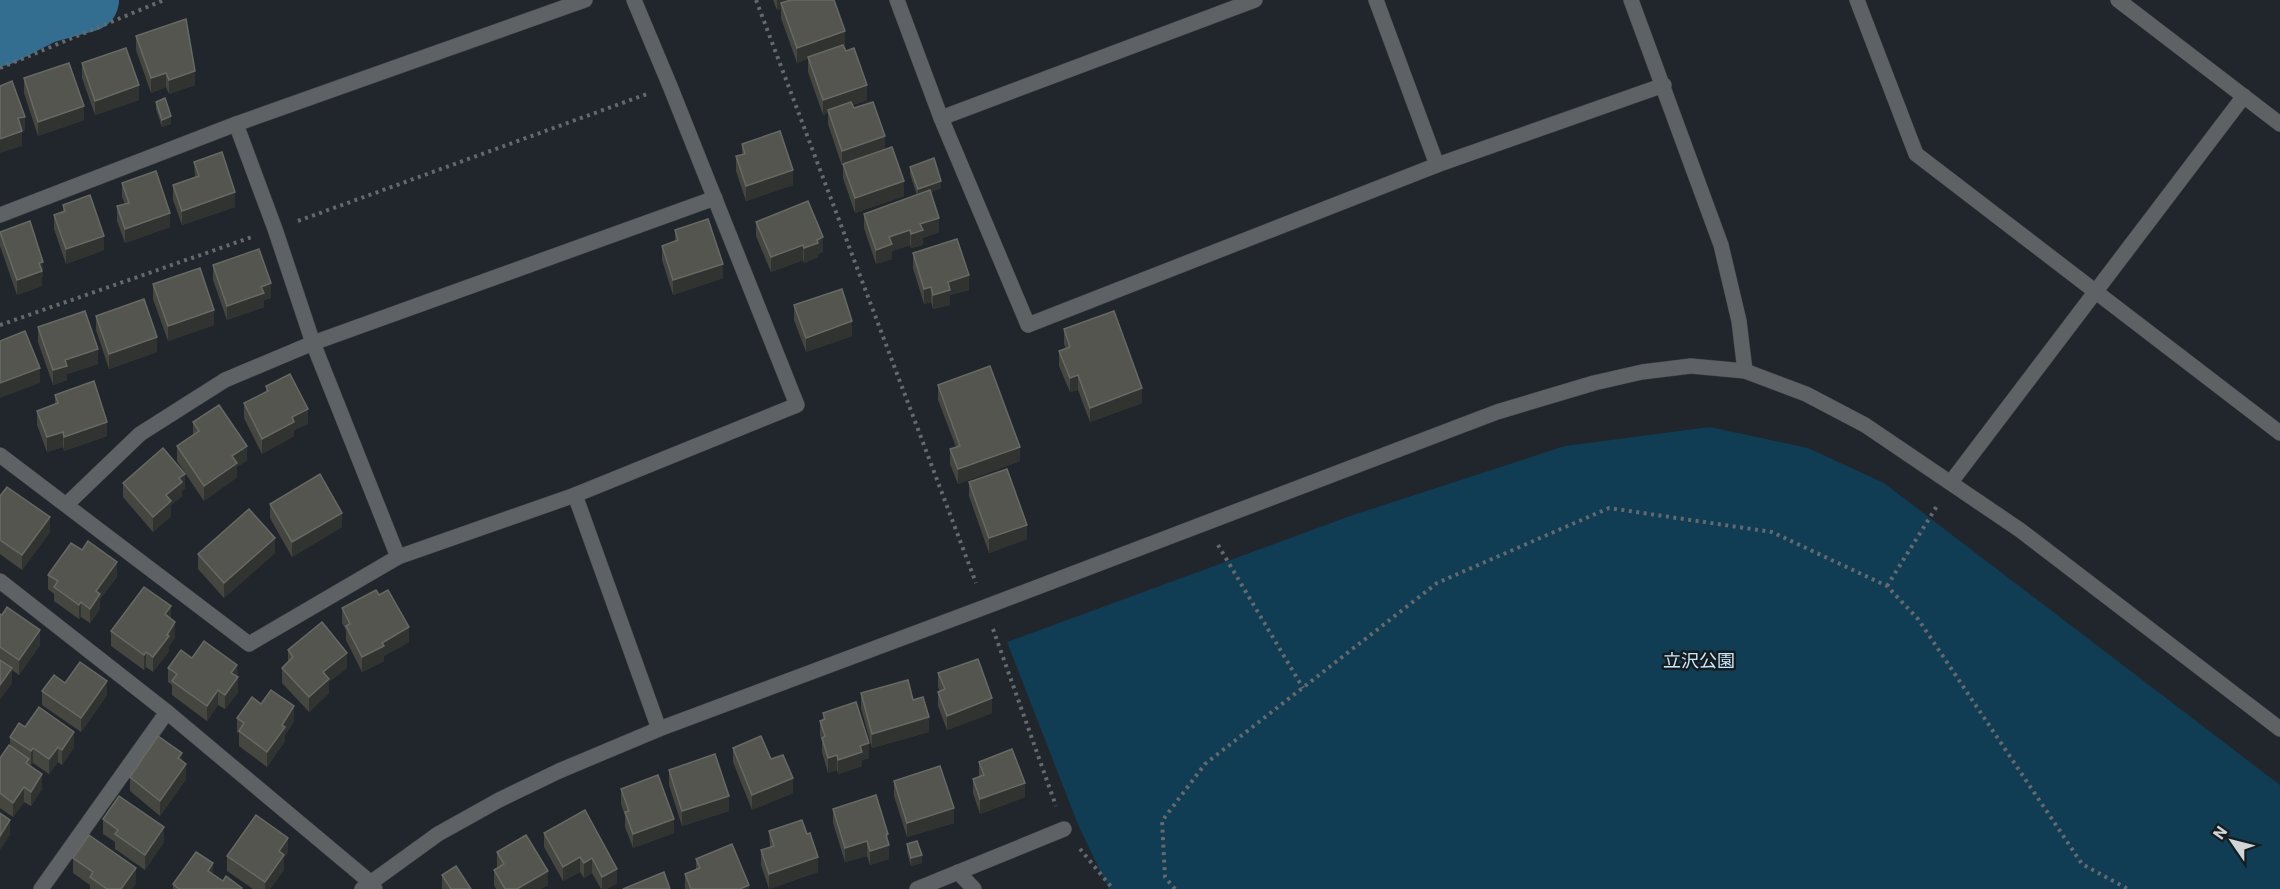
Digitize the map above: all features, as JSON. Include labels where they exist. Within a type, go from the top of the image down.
[{"type":"street","points":[[0,215],[236,124],[585,0]]},
{"type":"street","points":[[0,455],[249,644],[398,557],[574,495],[797,405],[634,0]]},
{"type":"street","points":[[897,0],[941,118],[1028,325],[1437,165],[1664,85]]},
{"type":"street","points":[[941,118],[1254,0]]},
{"type":"street","points":[[1376,0],[1437,165]]},
{"type":"street","points":[[1631,0],[1721,245],[1735,299],[1745,371]]},
{"type":"street","points":[[1857,0],[1916,154],[2280,433]]},
{"type":"street","points":[[2118,0],[2280,124]]},
{"type":"street","points":[[1952,482],[2244,96]]},
{"type":"street","points":[[236,124],[275,229],[313,343],[398,557]]},
{"type":"street","points":[[67,504],[140,434],[225,380],[313,343],[715,198]]},
{"type":"street","points":[[0,581],[167,712],[369,887],[438,834],[499,800],[559,771],[659,729],[1497,412],[1594,383],[1642,372],[1690,366],[1745,371],[1806,394],[1865,424],[2020,530],[2280,729]]},
{"type":"street","points":[[574,495],[659,729]]},
{"type":"street","points":[[41,889],[167,712]]},
{"type":"street","points":[[917,889],[1064,829]]},
{"type":"street","points":[[958,872],[974,889]]},
{"type":"path","points":[[0,68],[165,0]]},
{"type":"path","points":[[756,0],[986,607],[1064,829],[1113,889]]},
{"type":"path","points":[[0,325],[275,229],[670,86]]},
{"type":"path","points":[[1887,586],[1952,482]]},
{"type":"path","points":[[1175,889],[1165,878],[1162,821],[1205,764],[1437,583],[1609,508],[1772,532],[1887,586],[1918,620],[2082,864],[2128,889]]},
{"type":"path","points":[[1205,524],[1303,688]]},
{"type":"green space","name":"立沢公園","points":[[1710,427],[1808,448],[1884,483],[2280,785],[2280,889],[1109,889],[1079,827],[1007,642],[1350,516],[1565,446]]},
{"type":"building","points":[[791,0],[834,0],[845,31],[797,48],[781,3]]},
{"type":"building","points":[[186,19],[195,71],[169,80],[166,73],[151,78],[136,36]]},
{"type":"building","points":[[843,45],[846,51],[854,48],[867,85],[823,100],[808,57]]},
{"type":"building","points":[[126,48],[139,85],[95,101],[82,63]]},
{"type":"building","points":[[69,63],[84,106],[38,122],[24,78]]},
{"type":"building","points":[[12,81],[25,117],[18,118],[22,131],[0,139],[0,86]]},
{"type":"building","points":[[165,98],[171,116],[162,120],[156,102]]},
{"type":"building","points":[[851,102],[854,108],[873,102],[885,136],[842,151],[828,110]]},
{"type":"building","points":[[780,131],[793,170],[746,186],[736,156],[745,154],[742,144]]},
{"type":"building","points":[[892,147],[904,181],[855,198],[843,164]]},
{"type":"building","points":[[222,152],[235,192],[182,211],[173,185],[199,176],[194,162]]},
{"type":"building","points":[[934,158],[941,181],[918,189],[910,167]]},
{"type":"building","points":[[156,171],[170,213],[125,229],[117,206],[129,203],[122,183]]},
{"type":"building","points":[[930,190],[939,218],[920,224],[923,230],[911,234],[910,230],[889,237],[892,244],[876,250],[864,214]]},
{"type":"building","points":[[90,195],[104,236],[66,249],[54,215],[65,211],[63,205]]},
{"type":"building","points":[[808,201],[823,237],[817,240],[818,243],[804,248],[803,245],[771,257],[756,222]]},
{"type":"building","points":[[708,219],[723,264],[673,280],[662,246],[678,240],[675,230]]},
{"type":"building","points":[[30,221],[43,262],[39,263],[42,271],[17,280],[0,232]]},
{"type":"building","points":[[957,239],[969,275],[948,282],[950,290],[933,295],[931,287],[924,289],[913,253]]},
{"type":"building","points":[[259,249],[271,283],[261,287],[264,293],[227,306],[213,265]]},
{"type":"building","points":[[200,268],[214,310],[168,326],[153,284]]},
{"type":"building","points":[[842,289],[852,321],[806,338],[794,305]]},
{"type":"building","points":[[144,299],[157,337],[109,354],[96,316]]},
{"type":"building","points":[[85,311],[98,349],[65,360],[67,366],[53,370],[38,327]]},
{"type":"building","points":[[1114,311],[1142,388],[1090,408],[1078,375],[1070,378],[1059,351],[1070,347],[1064,329]]},
{"type":"building","points":[[25,331],[40,368],[0,383],[0,341]]},
{"type":"building","points":[[990,366],[1020,447],[958,469],[950,449],[960,446],[938,385]]},
{"type":"building","points":[[290,374],[308,409],[292,417],[294,422],[262,439],[244,403],[268,391],[266,386]]},
{"type":"building","points":[[94,381],[107,422],[64,437],[63,432],[47,437],[37,411],[58,403],[55,395]]},
{"type":"building","points":[[219,405],[247,446],[232,456],[237,463],[204,486],[177,446],[199,431],[193,422]]},
{"type":"building","points":[[163,448],[185,474],[179,478],[182,482],[166,495],[171,501],[153,517],[123,483]]},
{"type":"building","points":[[1007,469],[1027,525],[989,538],[969,482]]},
{"type":"building","points":[[320,474],[342,513],[292,542],[270,504]]},
{"type":"building","points":[[7,487],[50,517],[22,555],[0,540],[0,496]]},
{"type":"building","points":[[249,509],[275,538],[224,583],[198,554]]},
{"type":"building","points":[[88,541],[117,562],[96,591],[100,594],[90,609],[81,602],[79,605],[54,587],[58,581],[48,575],[71,543],[82,550]]},
{"type":"building","points":[[144,587],[171,606],[165,614],[175,622],[167,635],[169,636],[153,657],[146,652],[144,655],[111,631]]},
{"type":"building","points":[[376,590],[379,595],[388,590],[409,627],[382,643],[384,646],[362,657],[346,626],[350,624],[342,608]]},
{"type":"building","points":[[7,607],[40,630],[19,660],[0,647],[0,614],[2,615]]},
{"type":"building","points":[[322,622],[347,653],[323,672],[329,679],[309,697],[282,668],[293,657],[288,650]]},
{"type":"building","points":[[204,641],[237,665],[231,673],[238,677],[225,695],[218,690],[207,706],[172,681],[177,674],[168,668],[181,650],[192,658]]},
{"type":"building","points":[[978,659],[992,698],[947,716],[938,692],[945,689],[938,673]]},
{"type":"building","points":[[0,660],[12,668],[0,685]]},
{"type":"building","points":[[80,662],[107,681],[81,718],[42,691],[54,675],[65,683]]},
{"type":"building","points":[[908,680],[913,700],[923,697],[929,717],[872,734],[861,693]]},
{"type":"building","points":[[271,690],[294,706],[282,725],[285,727],[267,752],[239,731],[244,723],[237,718],[252,697],[261,704]]},
{"type":"building","points":[[856,702],[869,743],[860,746],[862,752],[838,760],[837,755],[828,758],[820,721],[825,719],[823,713]]},
{"type":"building","points":[[39,707],[74,732],[62,750],[58,747],[49,759],[33,748],[31,751],[10,737],[19,723],[25,727]]},
{"type":"building","points":[[158,736],[182,753],[178,758],[186,764],[160,801],[130,777]]},
{"type":"building","points":[[761,736],[771,759],[783,755],[793,778],[752,795],[733,748]]},
{"type":"building","points":[[9,745],[29,759],[26,763],[42,774],[31,792],[24,787],[13,803],[0,793],[0,758]]},
{"type":"building","points":[[1012,749],[1025,783],[980,799],[973,779],[984,775],[979,762]]},
{"type":"building","points":[[715,754],[729,796],[682,811],[669,770]]},
{"type":"building","points":[[940,766],[954,808],[907,823],[894,781]]},
{"type":"building","points":[[658,775],[674,819],[633,834],[625,812],[629,811],[621,789]]},
{"type":"building","points":[[876,795],[888,834],[886,835],[889,845],[870,851],[867,841],[845,848],[833,809]]},
{"type":"building","points":[[119,796],[164,827],[145,855],[115,834],[118,830],[103,819]]},
{"type":"building","points":[[585,810],[617,869],[602,877],[592,858],[584,863],[580,857],[563,867],[544,833]]},
{"type":"building","points":[[0,813],[10,820],[0,836]]},
{"type":"building","points":[[256,815],[288,838],[279,851],[284,855],[265,882],[227,856]]},
{"type":"building","points":[[802,820],[807,834],[810,833],[818,857],[769,874],[761,850],[774,846],[769,831]]},
{"type":"building","points":[[89,835],[136,868],[121,889],[107,889],[90,877],[93,872],[73,858]]},
{"type":"building","points":[[526,835],[548,871],[517,889],[505,889],[494,870],[504,864],[497,852]]},
{"type":"building","points":[[917,841],[922,855],[911,858],[907,844]]},
{"type":"building","points":[[732,844],[749,885],[740,889],[691,889],[685,874],[700,868],[696,859]]},
{"type":"building","points":[[196,852],[213,863],[208,871],[223,881],[226,876],[242,888],[179,889],[173,884]]},
{"type":"building","points":[[456,866],[471,889],[451,889],[442,875]]},
{"type":"building","points":[[664,872],[670,889],[623,889]]},
{"type":"waterway","points":[[0,34],[43,12],[87,0]]}]
